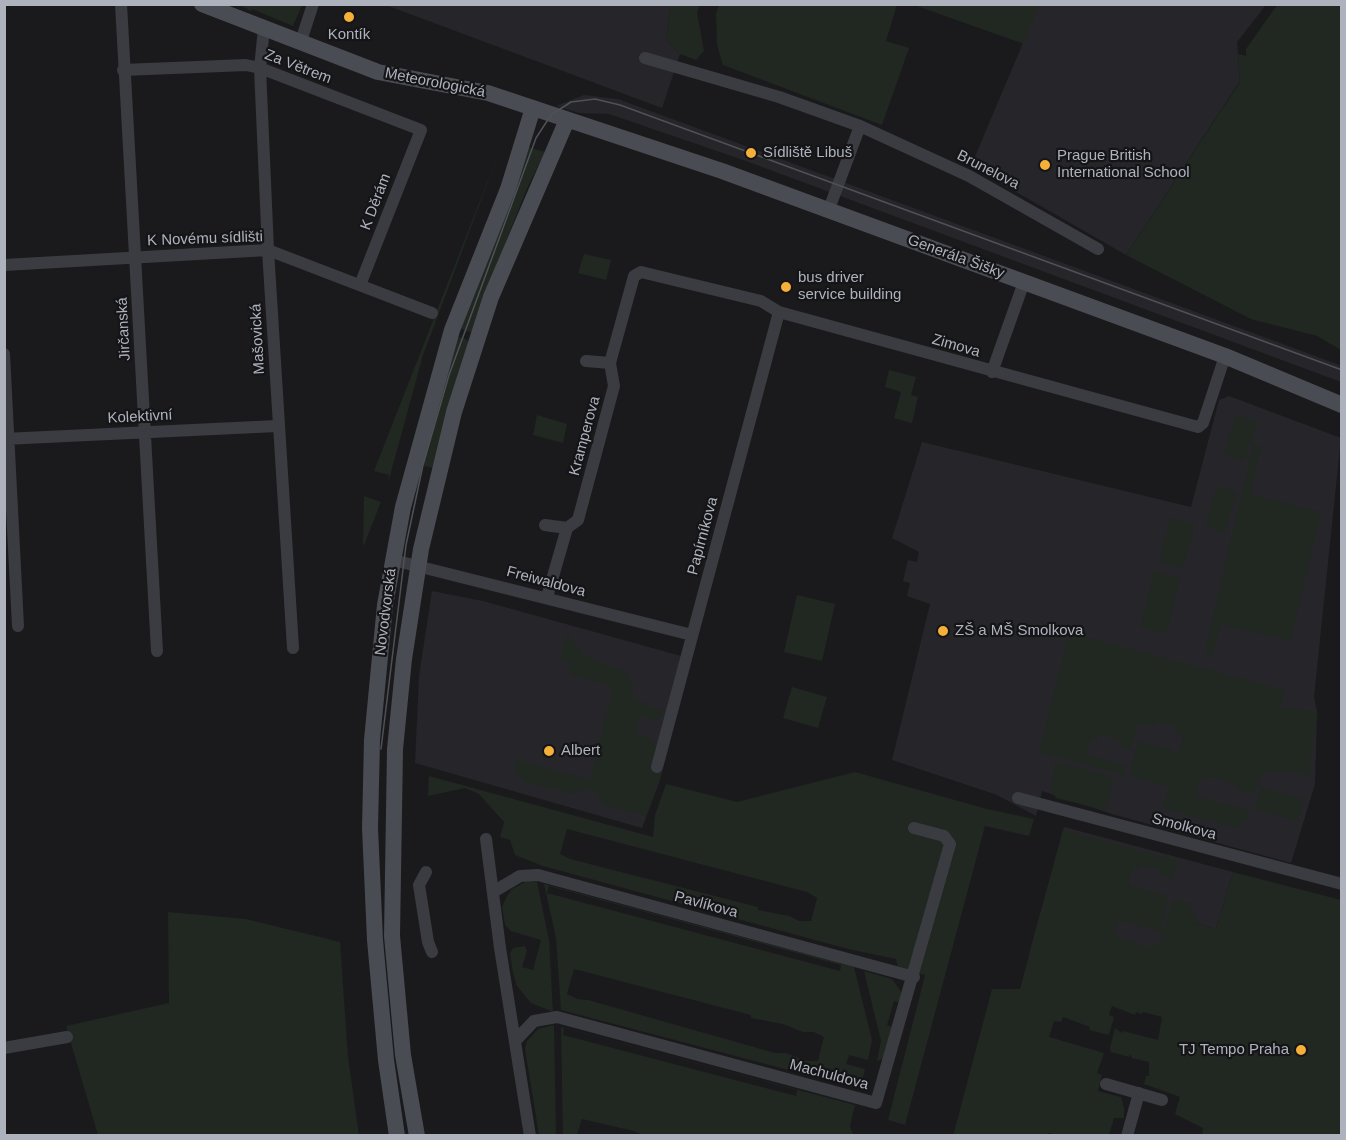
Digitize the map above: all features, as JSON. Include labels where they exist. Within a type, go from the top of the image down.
[{"type":"main road","name":"Meteorologická","points":[[202,4],[385,74],[474,89],[567,120]]},
{"type":"main road","name":"Novodvorská","points":[[397,1136],[386,1060],[377,964],[370,828],[372,740],[385,604],[403,507],[452,330],[508,189],[532,108]]},
{"type":"main road","name":"Novodvorská","points":[[417,1136],[403,1055],[392,936],[392,855],[395,749],[402,677],[418,565],[454,412],[491,297],[567,120]]},
{"type":"main road","name":"Generála Šišky","points":[[567,120],[829,209],[1225,356],[1341,405]]},
{"type":"street","name":"Jirčanská","points":[[121,4],[157,651]]},
{"type":"street","points":[[301,41],[313,4]]},
{"type":"street","name":"Mašovická","points":[[264,28],[260,68],[268,250],[292,648]]},
{"type":"street","name":"Brunelova","points":[[645,58],[779,97],[860,126],[969,176],[1098,249]]},
{"type":"street","name":"Za Větrem","points":[[123,70],[246,65],[260,68],[421,130]]},
{"type":"street","points":[[829,209],[860,126]]},
{"type":"street","name":"K Děrám","points":[[360,285],[421,130]]},
{"type":"street","name":"K Novému sídlišti","points":[[4,265],[268,250],[432,313]]},
{"type":"street","name":"Zimova","points":[[634,276],[641,272],[761,301],[779,312],[1198,427],[1205,416],[1225,356]]},
{"type":"street","name":"Kramperova","points":[[547,597],[567,528],[578,520],[614,386],[610,363],[634,276]]},
{"type":"street","points":[[992,372],[1024,282]]},
{"type":"street","name":"Papírníkova","points":[[657,767],[779,312]]},
{"type":"street","points":[[4,354],[18,626]]},
{"type":"street","points":[[586,361],[610,363]]},
{"type":"street","name":"Kolektivní","points":[[7,439],[277,426]]},
{"type":"street","points":[[544,525],[567,528]]},
{"type":"street","name":"Freiwaldova","points":[[393,560],[692,635]]},
{"type":"street","name":"Smolkova","points":[[1018,798],[1341,884]]},
{"type":"street","name":"Machuldova","points":[[516,1040],[534,1021],[557,1017],[876,1103],[914,977],[950,844],[944,836],[914,828]]},
{"type":"street","points":[[486,839],[500,948],[531,1136]]},
{"type":"street","points":[[426,872],[419,885],[428,942],[432,952]]},
{"type":"street","name":"Pavlíkova","points":[[494,892],[520,876],[538,875],[914,977]]},
{"type":"street","points":[[4,1048],[67,1037]]},
{"type":"street","points":[[1106,1084],[1162,1100]]},
{"type":"street","points":[[1127,1136],[1139,1093]]},
{"type":"shaded area","points":[[383,4],[670,5],[666,41],[680,54],[662,108]]},
{"type":"shaded area","points":[[240,5],[302,5],[293,26]]},
{"type":"shaded area","points":[[670,5],[700,5],[697,13],[704,51],[696,60],[680,54],[666,41]]},
{"type":"shaded area","points":[[719,5],[897,5],[886,41],[909,48],[882,125],[723,65],[717,45],[716,14]]},
{"type":"shaded area","points":[[914,5],[1039,5],[1024,44]]},
{"type":"shaded area","points":[[1039,5],[1266,5],[1237,42],[1240,81],[1126,255],[971,166]]},
{"type":"shaded area","points":[[1277,5],[1341,5],[1341,350],[1317,336],[1251,319],[1126,255],[1240,82],[1238,54],[1246,56],[1246,49]]},
{"type":"shaded area","points":[[584,95],[618,99],[1342,366],[1341,382],[746,161],[609,114],[579,113],[556,106]]},
{"type":"shaded area","points":[[525,146],[545,152],[527,188],[496,267],[476,334],[457,327]]},
{"type":"shaded area","points":[[500,150],[423,355],[388,483],[389,475],[374,471]]},
{"type":"shaded area","points":[[584,254],[611,260],[606,280],[578,273]]},
{"type":"shaded area","points":[[454,335],[473,342],[433,468],[421,465]]},
{"type":"shaded area","points":[[889,370],[916,377],[911,395],[918,397],[912,423],[894,418],[901,392],[885,387]]},
{"type":"shaded area","points":[[1229,396],[1341,438],[1314,697],[1317,712],[1315,784],[1291,863],[1112,814],[1042,791],[1036,816],[997,795],[892,760],[930,604],[907,596],[910,583],[903,581],[908,560],[917,562],[919,552],[892,538],[922,442],[1191,507],[1219,400]]},
{"type":"shaded area","points":[[537,415],[567,424],[563,443],[533,435]]},
{"type":"shaded area","points":[[1236,415],[1257,421],[1245,461],[1224,455]]},
{"type":"shaded area","points":[[1253,444],[1261,446],[1250,494],[1321,512],[1290,641],[1220,624],[1213,655],[1205,653]]},
{"type":"shaded area","points":[[1217,486],[1238,493],[1225,532],[1205,526]]},
{"type":"shaded area","points":[[364,496],[381,502],[363,545]]},
{"type":"shaded area","points":[[1171,518],[1195,524],[1183,568],[1159,562]]},
{"type":"shaded area","points":[[1154,571],[1180,578],[1166,633],[1140,627]]},
{"type":"shaded area","points":[[432,591],[483,601],[692,659],[659,783],[642,828],[415,763],[419,676]]},
{"type":"shaded area","points":[[797,595],[835,604],[822,661],[784,652]]},
{"type":"shaded area","points":[[1069,633],[1285,690],[1280,706],[1317,712],[1308,781],[1308,776],[1289,770],[1288,773],[1282,771],[1281,774],[1266,770],[1264,775],[1260,775],[1254,794],[1209,776],[1207,781],[1200,779],[1196,796],[1250,811],[1247,821],[1242,820],[1240,829],[1163,808],[1169,786],[1144,780],[1143,777],[1141,779],[1129,776],[1133,771],[1131,770],[1138,741],[1173,750],[1172,753],[1178,754],[1183,735],[1176,733],[1177,727],[1157,721],[1155,727],[1138,724],[1131,749],[1119,746],[1120,740],[1101,735],[1098,740],[1091,738],[1086,755],[1127,766],[1124,775],[1039,752]]},
{"type":"shaded area","points":[[566,636],[571,638],[586,657],[622,670],[629,676],[633,684],[633,698],[664,712],[657,720],[641,716],[636,731],[652,739],[656,750],[650,767],[662,770],[646,816],[605,805],[595,791],[587,789],[573,794],[524,782],[515,770],[516,760],[590,780],[613,686],[570,674],[570,662],[560,659]]},
{"type":"shaded area","points":[[792,687],[827,697],[818,728],[783,718]]},
{"type":"shaded area","points":[[1056,762],[1109,776],[1113,780],[1105,810],[1056,798],[1051,790]]},
{"type":"shaded area","points":[[855,772],[987,809],[1034,819],[1029,836],[985,826],[905,1125],[888,1120],[925,975],[898,969],[896,959],[848,949],[543,866],[515,855],[510,840],[500,837],[504,822],[479,794],[465,788],[428,796],[429,776],[653,837],[655,815],[666,784],[737,802]],"holes":[[[567,829],[807,892],[817,898],[811,921],[799,921],[789,916],[758,910],[758,907],[570,859],[560,854]]]},
{"type":"shaded area","points":[[1261,787],[1304,799],[1298,822],[1282,817],[1283,814],[1278,813],[1277,816],[1255,810]]},
{"type":"shaded area","points":[[1064,827],[1233,872],[1216,929],[1195,923],[1176,994],[1029,954]]},
{"type":"shaded area","points":[[1063,830],[1178,861],[1173,879],[1160,875],[1161,870],[1141,864],[1139,869],[1132,868],[1128,885],[1168,896],[1161,926],[1165,926],[1171,902],[1174,903],[1175,900],[1192,904],[1190,913],[1197,915],[1195,923],[1216,929],[1233,872],[1341,900],[1341,1135],[1202,1135],[1203,1128],[1175,1114],[1180,1097],[1144,1084],[1146,1076],[1149,1076],[1149,1062],[1132,1058],[1130,1054],[1129,1057],[1111,1052],[1115,1028],[1122,1033],[1123,1031],[1158,1040],[1162,1017],[1143,1012],[1142,1014],[1136,1012],[1135,1015],[1112,1006],[1109,1015],[1114,1017],[1109,1035],[1089,1030],[1090,1027],[1063,1017],[1061,1022],[1054,1021],[1049,1037],[1104,1053],[1097,1073],[1102,1075],[1098,1091],[1121,1097],[1124,1108],[1124,1118],[1114,1118],[1109,1135],[1048,1133],[1047,1136],[953,1136],[992,989],[1020,989]],"holes":[[[1118,920],[1163,932],[1160,945],[1156,944],[1154,948],[1114,937]]]},
{"type":"shaded area","points":[[527,881],[537,882],[549,940],[553,1012],[531,1003],[517,986],[513,973],[510,954],[513,948],[525,946],[527,951],[522,967],[533,970],[541,940],[511,931],[505,925],[502,907],[507,896],[512,889]]},
{"type":"shaded area","points":[[544,884],[854,967],[872,1040],[868,1060],[849,1055],[846,1064],[865,1069],[861,1085],[857,1088],[561,1010],[556,938]],"holes":[[[549,886],[841,965],[840,971],[547,893]],[[574,969],[751,1015],[751,1018],[783,1024],[803,1032],[814,1032],[824,1037],[818,1061],[806,1061],[786,1053],[775,1053],[588,1000],[577,999],[567,994]]]},
{"type":"shaded area","points":[[168,912],[246,919],[340,942],[348,1057],[359,1135],[98,1135],[66,1026],[169,1003]]},
{"type":"shaded area","points":[[864,971],[892,979],[902,993],[902,1003],[894,1001],[887,1025],[895,1028],[886,1057],[877,1061],[881,1041]]},
{"type":"shaded area","points":[[554,1025],[556,1135],[539,1135],[525,1049],[527,1041],[538,1029]]},
{"type":"shaded area","points":[[561,1027],[855,1105],[850,1126],[853,1135],[643,1135],[582,1119],[577,1135],[563,1135]],"holes":[[[564,1028],[797,1090],[796,1096],[563,1035]]]},
{"type":"tram line","points":[[381,749],[406,545],[423,465],[449,375],[536,138],[551,115],[571,102],[595,99],[620,105],[1342,370]]},
{"type":"place","name":"Kontík","points":[[349,17]]},
{"type":"place","name":"Sídliště Libuš","points":[[751,153]]},
{"type":"place","name":"Prague British International School","points":[[1045,165]]},
{"type":"place","name":"bus driver service building","points":[[786,287]]},
{"type":"place","name":"ZŠ a MŠ Smolkova","points":[[943,631]]},
{"type":"place","name":"Albert","points":[[549,751]]},
{"type":"place","name":"TJ Tempo Praha","points":[[1301,1050]]}]
